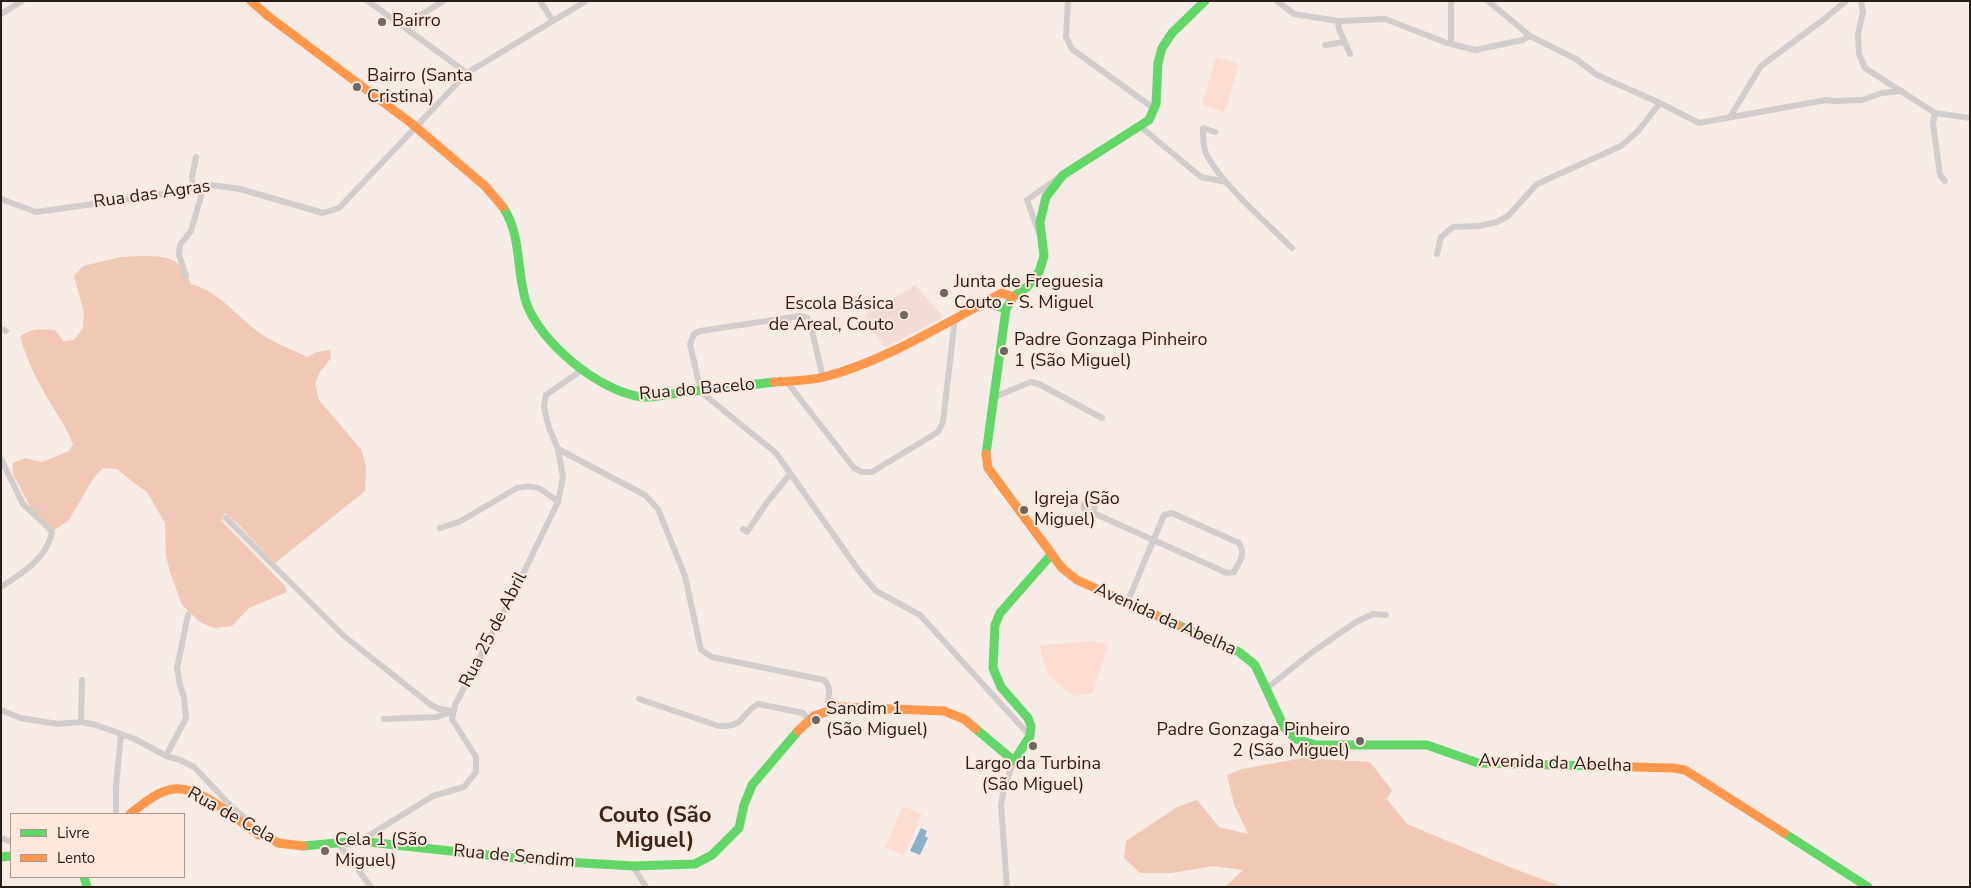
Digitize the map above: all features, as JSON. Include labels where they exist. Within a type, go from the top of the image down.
[{"type":"street","points":[[1,14],[22,1]]},
{"type":"street","name":"Rua do Bacelo","points":[[251,1],[268,16],[417,127],[490,192],[508,215],[519,247],[525,297],[530,311],[557,348],[582,370],[601,382],[631,395],[644,398],[823,377],[860,365],[1002,293],[1013,298]]},
{"type":"street","points":[[368,1],[467,73]]},
{"type":"street","points":[[402,26],[444,1]]},
{"type":"street","points":[[540,1],[553,22]]},
{"type":"street","name":"Rua das Agras","points":[[1,199],[36,212],[158,195],[211,185],[240,189],[323,213],[340,208],[467,73],[586,1]]},
{"type":"street","points":[[1068,1],[1066,37],[1072,49],[1156,110]]},
{"type":"street","points":[[1156,110],[1159,55],[1166,40],[1205,1]]},
{"type":"street","points":[[1277,1],[1294,14],[1338,21],[1386,19],[1452,44],[1475,50],[1523,40],[1530,36]]},
{"type":"street","points":[[1451,1],[1452,44]]},
{"type":"street","points":[[1488,1],[1530,36],[1576,60],[1597,75],[1699,123],[1826,100],[1834,102],[1862,100],[1882,93],[1902,91]]},
{"type":"street","points":[[1730,116],[1761,66],[1846,1]]},
{"type":"street","points":[[1861,1],[1863,12],[1858,34],[1859,54],[1865,68],[1935,114],[1970,118]]},
{"type":"street","points":[[1338,21],[1339,29],[1350,54]]},
{"type":"street","points":[[1325,45],[1345,42]]},
{"type":"street","points":[[1437,254],[1441,237],[1453,227],[1478,226],[1497,222],[1508,216],[1537,184],[1621,146],[1638,131],[1660,103]]},
{"type":"street","name":"Avenida da Abelha","points":[[1156,110],[1141,127],[1063,175],[1046,197],[1040,222],[1044,256],[1039,272],[1027,287],[1013,298],[1006,309],[985,450],[988,468],[1062,568],[1077,580],[1239,652],[1255,665],[1284,726],[1296,739],[1316,745],[1427,745],[1478,763],[1674,768],[1685,770],[1868,887]]},
{"type":"street","points":[[1935,114],[1933,123],[1940,175],[1945,181]]},
{"type":"street","points":[[1141,127],[1202,177],[1226,182]]},
{"type":"street","points":[[1215,132],[1203,128],[1203,142],[1208,158],[1226,182],[1292,248]]},
{"type":"street","points":[[193,188],[192,178],[196,157]]},
{"type":"street","points":[[1041,237],[1028,200],[1063,175]]},
{"type":"street","points":[[186,276],[179,255],[180,245],[191,231],[202,186]]},
{"type":"street","points":[[984,302],[1006,309]]},
{"type":"street","points":[[823,377],[811,327],[807,318],[800,316],[700,331],[694,334],[690,344],[701,392],[776,453],[859,571],[876,591],[920,615],[1030,736]]},
{"type":"street","points":[[788,382],[854,468],[862,472],[872,472],[938,432],[942,422],[955,318]]},
{"type":"street","name":"Rua 25 de Abril","points":[[454,711],[455,705],[522,578],[558,502],[563,477],[558,449],[549,428],[544,407],[546,395],[582,370]]},
{"type":"street","points":[[992,398],[1031,382],[1040,384],[1102,418]]},
{"type":"street","points":[[558,449],[645,495],[658,509],[685,576],[701,650],[712,657],[824,680],[830,690],[828,710]]},
{"type":"street","points":[[1,459],[23,504],[52,531],[51,540],[46,549],[30,567],[1,587]]},
{"type":"street","points":[[743,528],[747,532],[768,501],[790,474]]},
{"type":"street","points":[[440,528],[459,522],[517,488],[527,485],[536,486],[558,502]]},
{"type":"street","points":[[1090,512],[1153,542],[1228,573],[1234,572],[1243,554],[1243,548],[1239,543],[1172,513],[1164,516],[1153,542],[1127,603]]},
{"type":"street","points":[[226,518],[344,636],[431,705],[439,709],[454,711]]},
{"type":"street","points":[[1007,887],[1001,805],[1004,788],[1014,761],[1030,736],[1031,726],[1028,718],[1001,687],[993,668],[995,625],[1000,613],[1052,555]]},
{"type":"street","points":[[1266,689],[1311,653],[1356,622],[1373,614],[1386,615]]},
{"type":"street","points":[[166,756],[186,718],[184,697],[177,668],[188,615]]},
{"type":"street","points":[[81,722],[82,680]]},
{"type":"street","points":[[639,699],[719,726],[738,724],[758,704],[803,713],[809,720]]},
{"type":"street","name":"Rua de Sendim","points":[[339,844],[359,841],[533,860],[633,866],[695,864],[712,855],[739,828],[744,805],[752,785],[809,720],[828,710],[840,707],[944,711],[964,719],[1014,761]]},
{"type":"street","points":[[1,710],[20,718],[58,724],[81,722],[96,725],[135,739],[166,756],[194,766],[231,806],[266,835]]},
{"type":"street","points":[[384,719],[437,716],[454,711]]},
{"type":"street","points":[[359,841],[433,796],[464,787],[476,772],[476,757],[452,719],[454,711]]},
{"type":"street","points":[[116,813],[116,787],[121,734]]},
{"type":"street","name":"Rua de Cela","points":[[131,813],[156,795],[180,788],[211,802],[259,835],[266,835],[278,843],[306,846],[339,844]]},
{"type":"street","points":[[339,844],[371,887]]},
{"type":"street","points":[[633,866],[646,887]]},
{"type":"shaded area","points":[[1216,57],[1239,64],[1225,112],[1202,105]]},
{"type":"shaded area","points":[[120,257],[165,258],[178,263],[183,268],[191,284],[210,292],[258,332],[275,342],[307,357],[317,352],[330,350],[331,358],[320,372],[315,383],[319,400],[361,449],[366,466],[365,491],[275,563],[225,513],[221,520],[285,586],[287,592],[249,608],[232,626],[214,628],[200,622],[182,605],[166,556],[165,523],[147,492],[117,469],[103,468],[93,479],[69,520],[55,530],[31,508],[13,474],[13,463],[26,458],[42,462],[69,451],[73,444],[66,428],[33,371],[20,337],[41,329],[55,330],[63,341],[74,340],[83,328],[84,312],[74,276],[83,266]]},
{"type":"shaded area","name":"Escola Básica de Areal, Couto","points":[[915,285],[944,317],[886,347],[864,320],[866,314],[872,306],[879,308]]},
{"type":"shaded area","points":[[1093,641],[1108,644],[1093,693],[1075,696],[1048,675],[1040,645]]},
{"type":"shaded area","points":[[1303,758],[1370,762],[1392,790],[1387,799],[1407,824],[1563,887],[1225,887],[1243,870],[1213,866],[1172,873],[1140,873],[1124,858],[1126,841],[1177,807],[1197,800],[1219,827],[1248,834],[1234,804],[1227,775],[1242,769]]},
{"type":"shaded area","points":[[903,806],[922,814],[904,855],[885,847]]},
{"type":"water","points":[[921,828],[927,831],[925,836],[928,838],[920,855],[910,851]]},
{"type":"traffic: fast","points":[[986,454],[1006,309],[1013,297],[1027,287],[1039,272],[1044,256],[1040,222],[1046,197],[1063,175],[1149,120],[1156,104],[1158,63],[1162,48],[1172,33],[1205,1]]},
{"type":"traffic: fast","points":[[503,207],[509,218],[516,241],[523,290],[533,318],[558,348],[573,363],[590,375],[625,393],[642,397],[774,382]]},
{"type":"traffic: fast","points":[[984,302],[1006,309]]},
{"type":"traffic: fast","points":[[976,729],[1014,761],[1030,736],[1031,726],[1028,718],[1001,687],[993,668],[995,625],[1000,613],[1051,555]]},
{"type":"traffic: fast","points":[[1178,625],[1239,652],[1255,665],[1284,727],[1296,739],[1316,745],[1427,745],[1478,763],[1595,766]]},
{"type":"traffic: fast","points":[[303,846],[359,841],[533,860],[633,866],[695,864],[712,855],[739,828],[744,805],[752,785],[798,731]]},
{"type":"traffic: fast","points":[[1784,833],[1868,887]]},
{"type":"traffic: fast","points":[[1,857],[10,856]]},
{"type":"traffic: fast","points":[[84,878],[87,887]]},
{"type":"traffic: slow","points":[[251,1],[268,16],[411,123],[485,186],[503,207]]},
{"type":"traffic: slow","points":[[774,382],[812,379],[847,370],[869,362],[915,340],[1002,293],[1013,297]]},
{"type":"traffic: slow","points":[[986,454],[988,468],[1062,568],[1077,580],[1178,625]]},
{"type":"traffic: slow","points":[[798,731],[814,716],[840,707],[944,711],[964,719],[976,729]]},
{"type":"traffic: slow","points":[[1595,766],[1685,770],[1784,833]]},
{"type":"traffic: slow","points":[[131,813],[150,798],[162,792],[184,789],[207,798],[259,835],[266,835],[278,843],[303,846]]},
{"type":"place","name":"Bairro","points":[[382,22]]},
{"type":"place","name":"Bairro (Santa Cristina)","points":[[357,87]]},
{"type":"place","name":"Junta de Freguesia Couto - S. Miguel","points":[[944,293]]},
{"type":"place","name":"Escola Básica de Areal, Couto","points":[[904,315]]},
{"type":"place","name":"Padre Gonzaga Pinheiro 1 (São Miguel)","points":[[1004,351]]},
{"type":"place","name":"Igreja (São Miguel)","points":[[1024,510]]},
{"type":"place","name":"Sandim 1 (São Miguel)","points":[[816,720]]},
{"type":"place","name":"Padre Gonzaga Pinheiro 2 (São Miguel)","points":[[1360,741]]},
{"type":"place","name":"Largo da Turbina (São Miguel)","points":[[1033,746]]},
{"type":"place","name":"Cela 1 (São Miguel)","points":[[325,851]]},
{"type":"district","name":"Couto (São Miguel)","points":[[655,830]]}]
